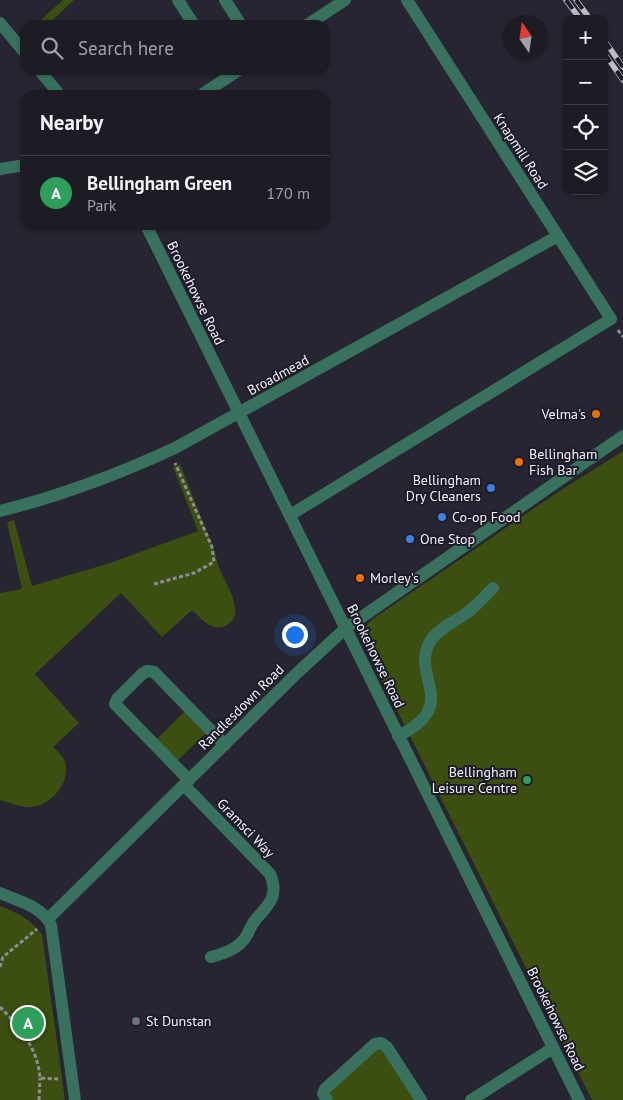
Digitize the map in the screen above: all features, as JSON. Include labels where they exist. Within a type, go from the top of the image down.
[{"type":"street","points":[[178,0],[191,20]]},
{"type":"street","points":[[224,0],[238,20]]},
{"type":"street","points":[[315,20],[345,0]]},
{"type":"street","name":"Knapmill Road","points":[[290,516],[611,319],[407,0]]},
{"type":"street","points":[[0,23],[20,47]]},
{"type":"street","points":[[43,75],[56,90]]},
{"type":"street","points":[[207,90],[226,75]]},
{"type":"street","points":[[0,169],[20,166]]},
{"type":"street","name":"Brookehowse Road","points":[[148,230],[579,1100]]},
{"type":"street","name":"Broadmead","points":[[0,511],[66,492],[170,451],[240,414],[558,236]]},
{"type":"street","name":"Randlesdown Road","points":[[48,920],[224,745],[346,628],[623,436]]},
{"type":"street","points":[[398,736],[416,728],[429,710],[431,700],[426,655],[432,639],[467,612],[493,588]]},
{"type":"street","name":"Gramsci Way","points":[[211,957],[233,949],[241,943],[251,926],[272,901],[274,882],[270,874],[116,704],[117,700],[142,674],[147,671],[154,672],[224,745]]},
{"type":"street","points":[[0,892],[38,910],[48,920],[53,934],[75,1100]]},
{"type":"street","points":[[327,1100],[323,1094],[325,1089],[375,1044],[387,1047],[421,1100]]},
{"type":"street","points":[[471,1100],[554,1048]]},
{"type":"path","points":[[154,584],[194,573],[214,562],[212,547],[170,451]]},
{"type":"path","points":[[0,966],[1,956],[48,920]]},
{"type":"path","points":[[0,1007],[26,1037],[36,1055],[40,1078],[39,1100]]},
{"type":"path","points":[[40,1078],[72,1079]]},
{"type":"green space","points":[[63,0],[74,0],[52,20],[41,20]]},
{"type":"green space","name":"Bellingham Leisure Centre","points":[[623,451],[623,1100],[592,1100],[362,640],[363,630],[370,621],[558,492]]},
{"type":"green space","points":[[180,464],[215,552],[219,567],[233,598],[235,615],[232,621],[225,626],[211,626],[192,610],[162,637],[121,593],[35,674],[79,723],[53,747],[64,759],[66,767],[66,775],[59,790],[53,797],[39,806],[23,807],[0,800],[0,593],[22,589],[7,522],[14,520],[32,586],[110,563],[198,531],[173,467]]},
{"type":"green space","points":[[185,711],[206,733],[176,762],[155,741]]},
{"type":"green space","points":[[0,906],[23,917],[42,934],[65,1100],[0,1100]]},
{"type":"green space","points":[[375,1048],[384,1050],[417,1100],[331,1100],[328,1089]]},
{"type":"railway","points":[[566,0],[577,15]]},
{"type":"railway","points":[[576,0],[587,15]]},
{"type":"railway","points":[[608,46],[623,67]]},
{"type":"railway","points":[[608,59],[623,80]]},
{"type":"place","name":"Velma's","points":[[596,414]]},
{"type":"place","name":"Bellingham Fish Bar","points":[[519,462]]},
{"type":"place","name":"Bellingham Dry Cleaners","points":[[491,488]]},
{"type":"place","name":"Co-op Food","points":[[442,517]]},
{"type":"place","name":"One Stop","points":[[410,539]]},
{"type":"place","name":"Morley's","points":[[360,578]]},
{"type":"place","name":"Bellingham Leisure Centre","points":[[527,780]]},
{"type":"place","name":"St Dunstan","points":[[136,1021]]},
{"type":"place","name":"Bellingham Green","points":[[28,1023]]}]
